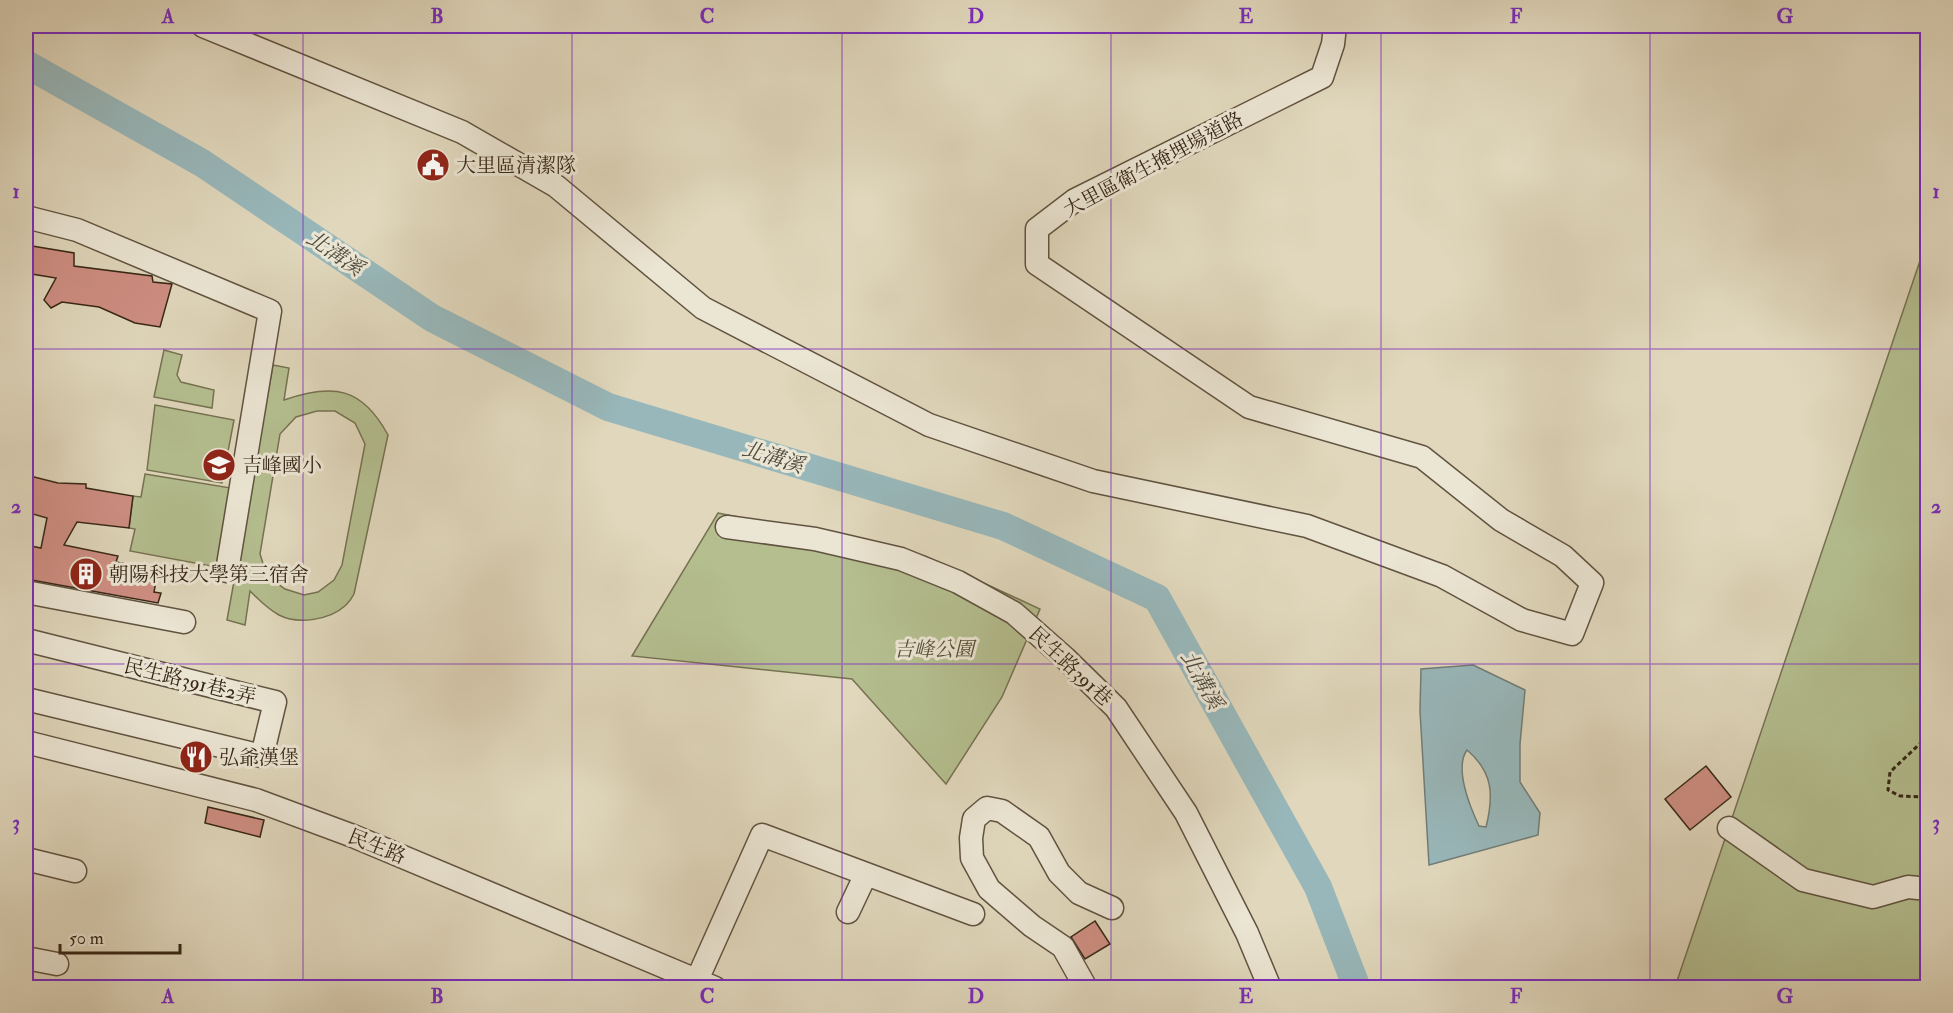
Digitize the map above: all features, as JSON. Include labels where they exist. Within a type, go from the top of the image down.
[{"type":"street","name":"大里區衛生掩埋場道路","points":[[203,26],[462,132],[556,186],[703,308],[929,425],[1094,481],[1307,526],[1442,576],[1521,620],[1572,634],[1592,583],[1563,556],[1501,520],[1422,457],[1249,407],[1037,264],[1037,230],[1075,200],[1322,77],[1333,44],[1335,26]]},
{"type":"street","points":[[26,217],[77,230],[270,311],[227,571]]},
{"type":"street","name":"民生路391巷","points":[[727,527],[815,539],[901,559],[958,582],[1014,613],[1065,658],[1116,708],[1186,813],[1247,933],[1270,987]]},
{"type":"street","points":[[26,592],[184,622]]},
{"type":"street","name":"民生路391巷2弄","points":[[26,640],[275,702],[262,756],[26,699]]},
{"type":"street","name":"民生路","points":[[26,742],[256,800],[353,836],[706,984]]},
{"type":"street","points":[[1086,987],[1063,947],[1032,926],[989,889],[972,858],[971,838],[974,819],[987,808],[1002,811],[1039,837],[1059,873],[1079,893],[1112,908]]},
{"type":"street","points":[[1730,828],[1803,880],[1873,897],[1908,887],[1928,889]]},
{"type":"street","points":[[706,984],[762,835],[973,914]]},
{"type":"street","points":[[26,859],[75,871]]},
{"type":"street","points":[[848,912],[866,874]]},
{"type":"street","points":[[26,958],[57,964]]},
{"type":"path","points":[[1928,736],[1890,772],[1888,790],[1900,796],[1928,797]]},
{"type":"green space","points":[[1927,240],[1927,987],[1675,987]]},
{"type":"green space","points":[[164,350],[182,355],[177,375],[181,382],[214,390],[212,408],[154,397]]},
{"type":"green space","points":[[273,365],[289,368],[284,400],[317,392],[345,393],[357,398],[368,407],[388,435],[354,594],[346,605],[331,614],[314,619],[295,620],[279,615],[250,591],[245,625],[227,620]],"holes":[[[317,411],[335,411],[355,423],[365,444],[342,565],[334,580],[318,592],[304,595],[285,589],[267,576],[260,554],[280,434],[296,417]]]},
{"type":"green space","points":[[155,405],[234,420],[222,483],[147,470]]},
{"type":"green space","points":[[145,474],[231,488],[216,567],[130,551],[135,529],[129,528],[133,496],[141,497]]},
{"type":"green space","name":"吉峰公園","points":[[718,513],[925,556],[1040,609],[1002,697],[946,784],[852,679],[632,656]]},
{"type":"water","points":[[1473,665],[1525,690],[1520,744],[1520,782],[1540,813],[1538,835],[1429,865],[1420,711],[1421,669]],"holes":[[[1467,750],[1476,758],[1487,776],[1489,785],[1490,805],[1486,827],[1479,826],[1463,777],[1463,758]]]},
{"type":"building","points":[[26,245],[74,253],[74,266],[152,276],[153,282],[172,284],[160,327],[135,323],[99,307],[62,302],[51,308],[44,300],[56,278],[26,273]]},
{"type":"building","points":[[26,475],[58,483],[86,484],[86,488],[133,496],[129,528],[77,522],[64,545],[118,556],[116,562],[148,568],[146,579],[156,581],[154,592],[161,593],[158,603],[26,579],[26,545],[41,548],[47,518],[26,512]]},
{"type":"building","points":[[1706,766],[1731,797],[1690,830],[1665,799]]},
{"type":"building","points":[[208,807],[264,820],[260,837],[205,823]]},
{"type":"building","points":[[1095,921],[1110,944],[1085,959],[1071,937]]},
{"type":"waterway","name":"北溝溪","points":[[26,64],[202,163],[432,318],[608,407],[1003,526],[1157,598],[1318,887],[1357,988]]},
{"type":"place","name":"大里區清潔隊","points":[[433,165]]},
{"type":"place","name":"吉峰國小","points":[[219,465]]},
{"type":"place","name":"朝陽科技大學第三宿舍","points":[[86,574]]},
{"type":"place","name":"弘爺漢堡","points":[[196,757]]}]
